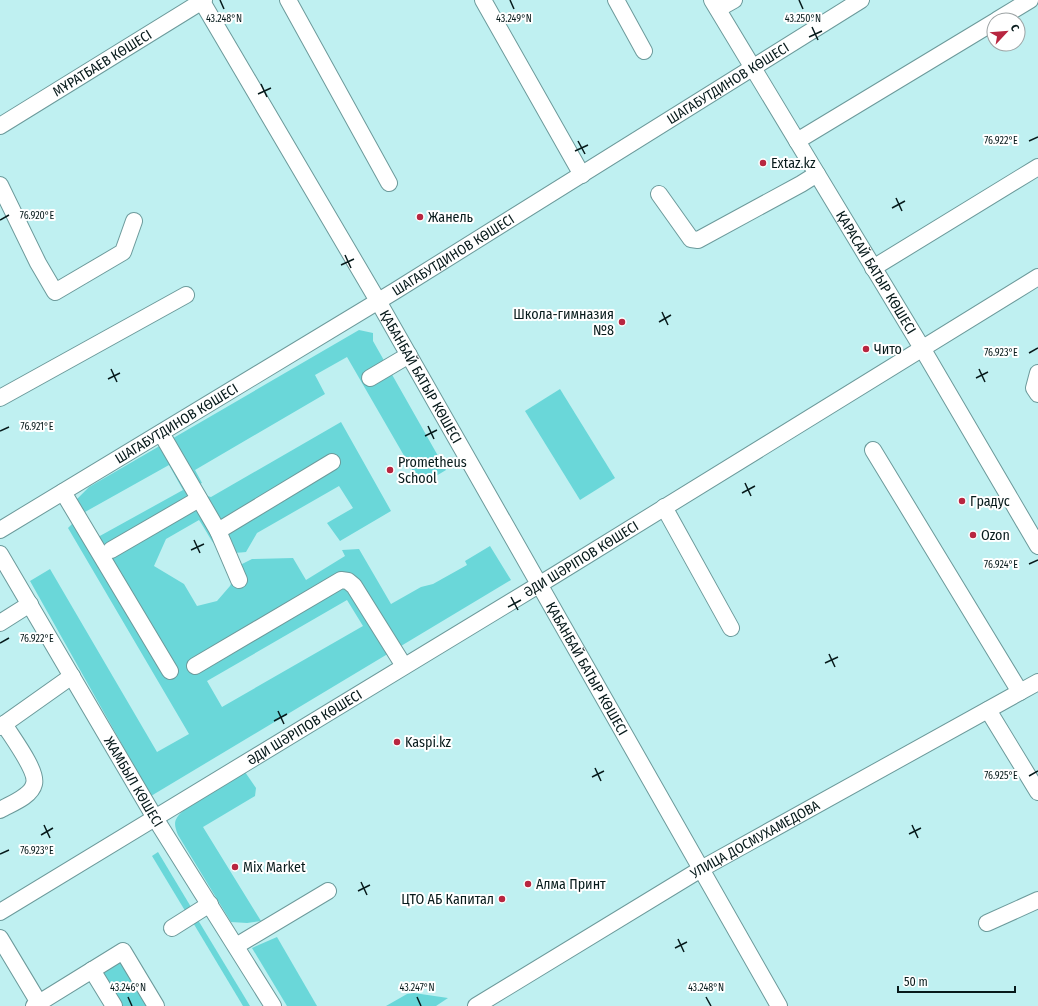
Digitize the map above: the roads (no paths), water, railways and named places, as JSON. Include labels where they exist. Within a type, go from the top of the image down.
[{"type":"street","name":"МҰРАТБАЕВ КӨШЕСІ","points":[[0,126],[202,0]]},
{"type":"street","name":"ҚАБАНБАЙ БАТЫР КӨШЕСІ","points":[[202,0],[378,301],[540,583],[779,1006]]},
{"type":"street","points":[[288,0],[389,183]]},
{"type":"street","points":[[483,0],[582,174]]},
{"type":"street","points":[[616,0],[644,51]]},
{"type":"street","points":[[715,5],[734,0]]},
{"type":"street","name":"ШАГАБУТДИНОВ КӨШЕСІ","points":[[0,530],[378,301],[861,0]]},
{"type":"street","points":[[1010,12],[1030,0]]},
{"type":"street","name":"ҚАРАСАЙ БАТЫР КӨШЕСІ","points":[[715,5],[922,348],[1038,546]]},
{"type":"street","points":[[797,141],[986,27]]},
{"type":"street","points":[[873,268],[1038,167]]},
{"type":"street","points":[[659,194],[691,239],[698,240],[817,174]]},
{"type":"street","points":[[0,185],[38,263],[55,292],[122,252],[134,221]]},
{"type":"street","name":"ӘДИ ШӘРІПОВ КӨШЕСІ","points":[[0,912],[664,508],[1038,277]]},
{"type":"street","points":[[0,398],[186,295]]},
{"type":"street","points":[[370,378],[409,355]]},
{"type":"street","points":[[1038,373],[1034,388],[1038,394]]},
{"type":"street","points":[[161,433],[218,531],[239,580]]},
{"type":"street","points":[[873,450],[1020,692]]},
{"type":"street","points":[[218,531],[332,462]]},
{"type":"street","points":[[63,492],[170,671]]},
{"type":"street","points":[[111,550],[199,499]]},
{"type":"street","points":[[664,508],[730,628]]},
{"type":"street","name":"ЖАМБЫЛ КӨШЕСІ","points":[[0,554],[156,818],[273,1006]]},
{"type":"street","points":[[196,666],[341,580],[348,581],[354,586],[404,666]]},
{"type":"street","points":[[0,623],[30,604]]},
{"type":"street","points":[[0,810],[28,793],[34,785],[34,773],[2,726],[72,676]]},
{"type":"street","name":"УЛИЦА ДОСМУХАМЕДОВА","points":[[476,1006],[701,869],[1038,682]]},
{"type":"street","points":[[988,710],[1038,792]]},
{"type":"street","points":[[236,946],[290,908],[328,891]]},
{"type":"street","points":[[987,923],[1038,900]]},
{"type":"street","points":[[172,928],[210,904]]},
{"type":"street","points":[[0,938],[37,1004],[123,951],[156,1006]]},
{"type":"street","points":[[92,970],[114,1006]]},
{"type":"place","name":"Extaz.kz","points":[[763,163]]},
{"type":"place","name":"Жанель","points":[[420,217]]},
{"type":"place","name":"Школа-гимназия №8","points":[[622,322]]},
{"type":"place","name":"Чито","points":[[866,349]]},
{"type":"place","name":"Prometheus School","points":[[390,470]]},
{"type":"place","name":"Градус","points":[[962,501]]},
{"type":"place","name":"Ozon","points":[[973,535]]},
{"type":"place","name":"Kaspi.kz","points":[[397,742]]},
{"type":"place","name":"Mix Market","points":[[235,867]]},
{"type":"place","name":"Алма Принт","points":[[528,884]]},
{"type":"place","name":"ЦТО АБ Капитал","points":[[502,899]]}]
